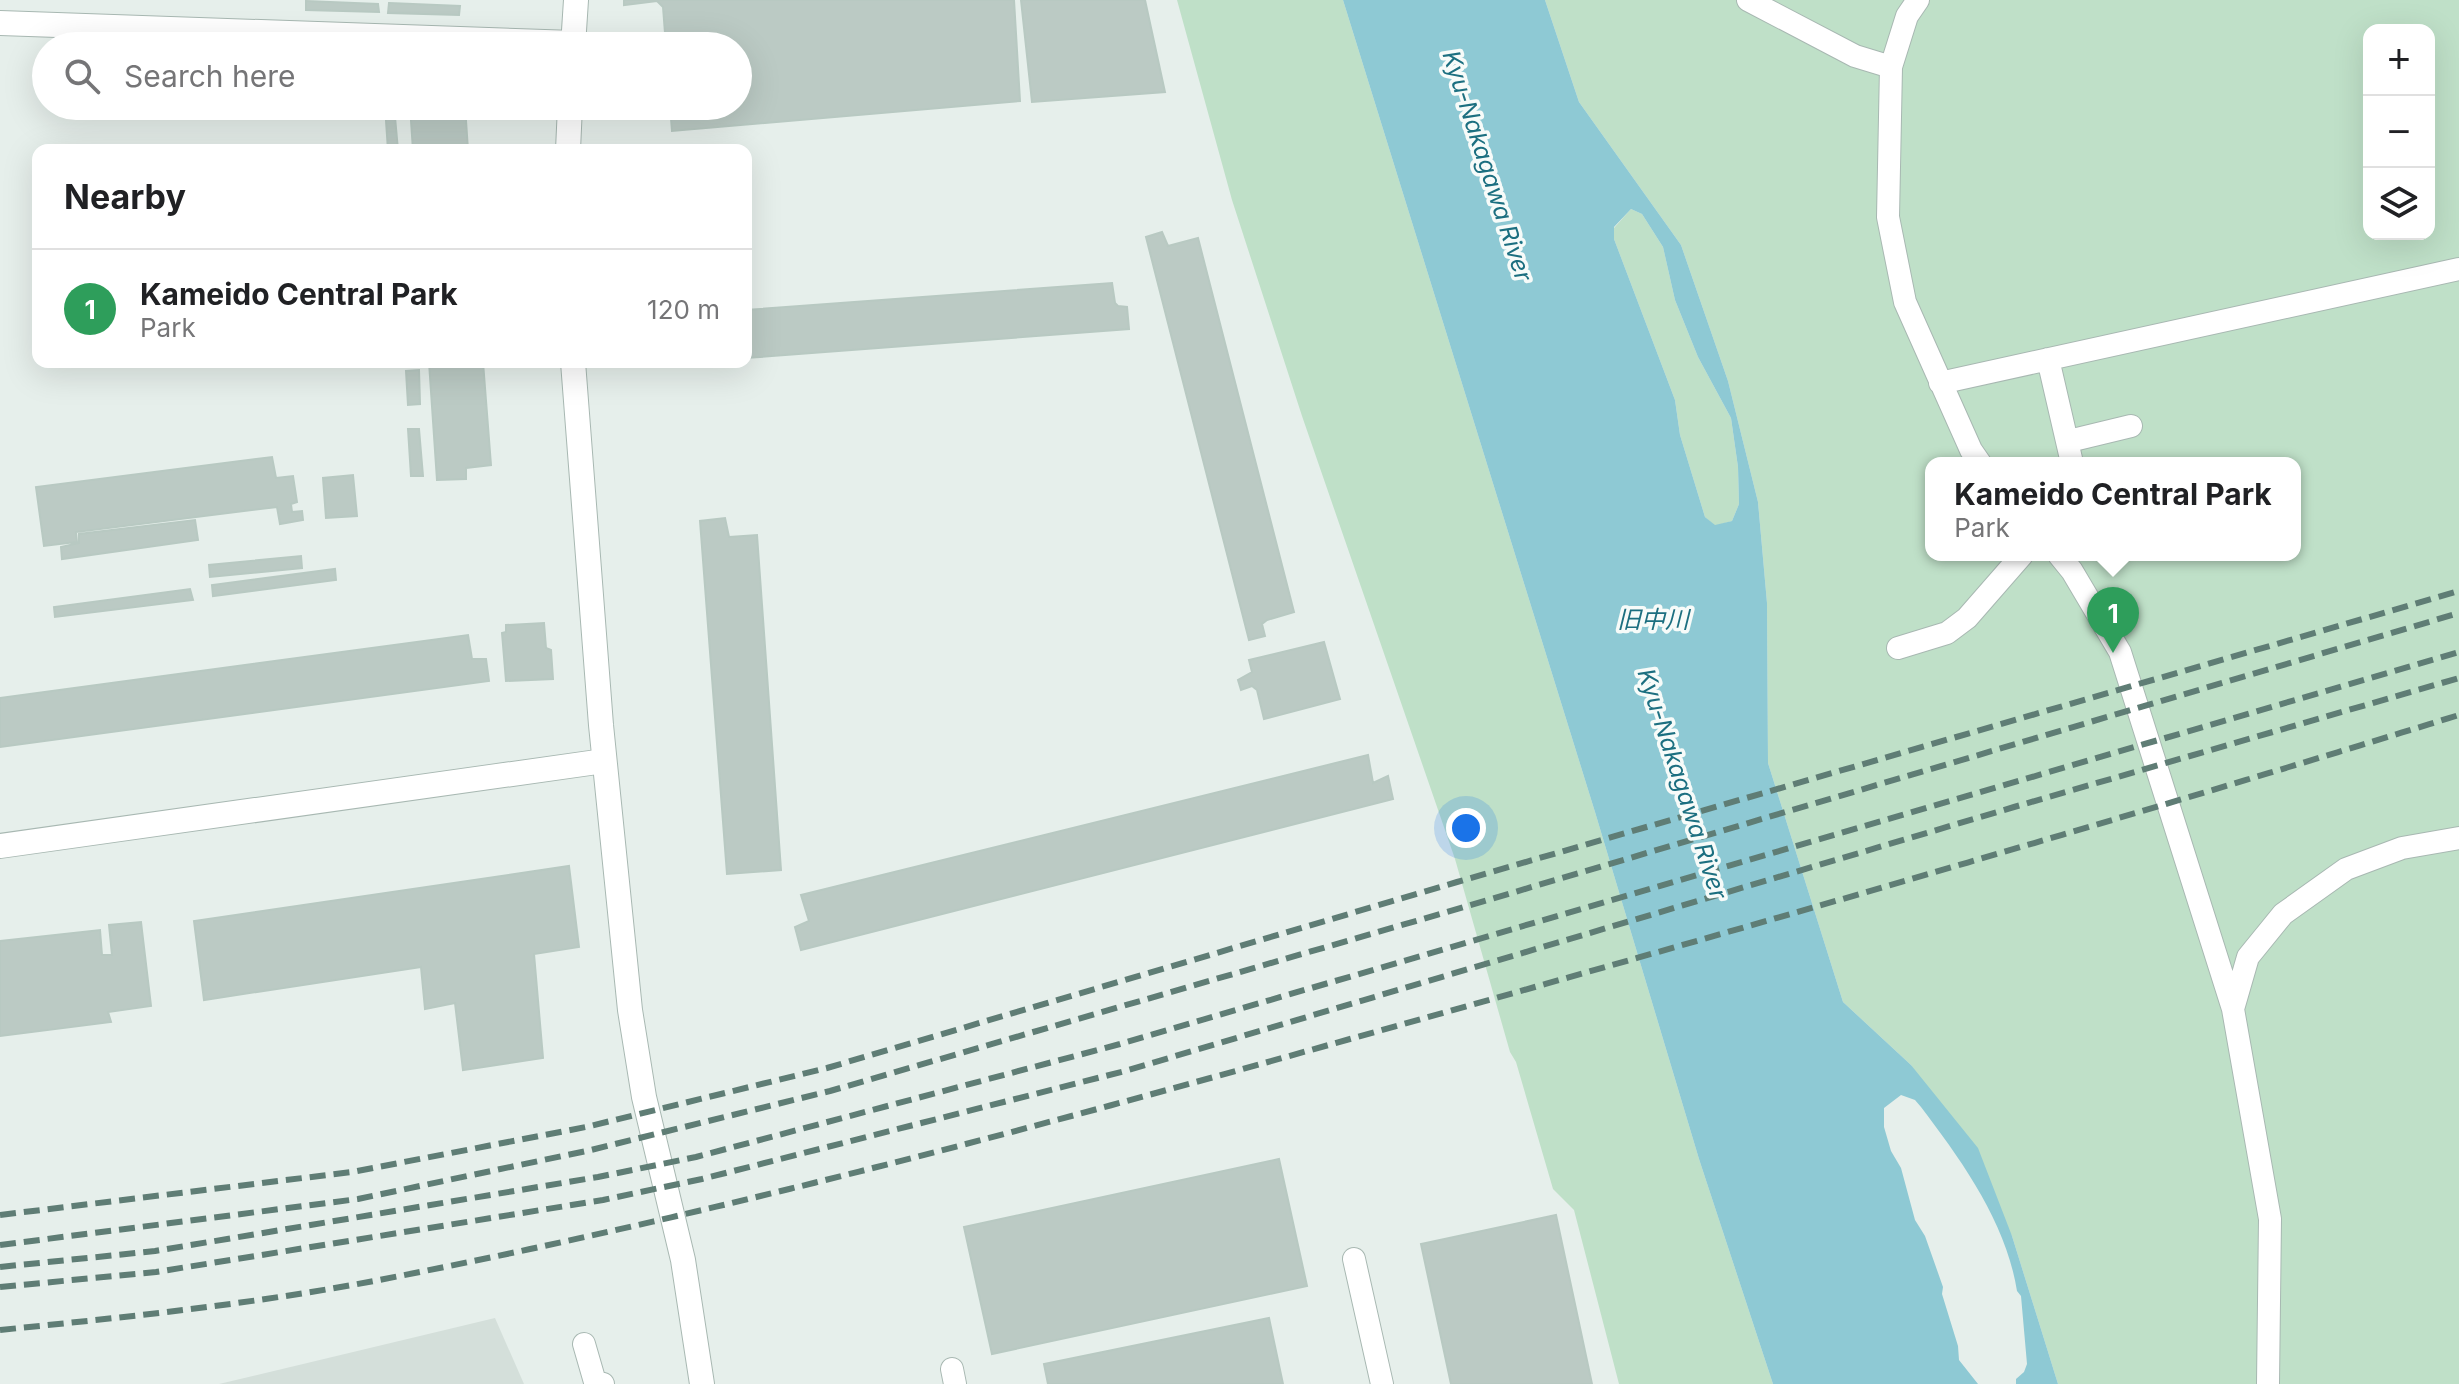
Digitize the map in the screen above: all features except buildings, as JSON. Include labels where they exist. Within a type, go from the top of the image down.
[{"type":"street","points":[[575,32],[576,0]]},
{"type":"street","points":[[0,23],[235,32]]},
{"type":"street","points":[[568,144],[569,120]]},
{"type":"street","points":[[573,368],[604,761],[630,1010],[644,1097],[683,1260],[702,1384]]},
{"type":"street","points":[[0,846],[604,761]]},
{"type":"lane","points":[[1748,0],[1855,56],[1891,67]]},
{"type":"lane","points":[[1918,0],[1907,16],[1891,67],[1888,217],[1905,302],[1976,457]]},
{"type":"lane","points":[[1940,383],[2459,269]]},
{"type":"lane","points":[[2048,359],[2070,452],[2131,426]]},
{"type":"lane","points":[[1898,648],[1947,633],[1967,618],[2017,561]]},
{"type":"lane","points":[[2064,561],[2120,652],[2233,1009],[2270,1219],[2268,1384]]},
{"type":"lane","points":[[2233,1009],[2248,957],[2283,914],[2346,869],[2402,848],[2459,838]]},
{"type":"lane","points":[[1354,1259],[1382,1384]]},
{"type":"lane","points":[[584,1344],[595,1382],[603,1384]]},
{"type":"shaded area","points":[[495,1318],[524,1384],[219,1384]]},
{"type":"green space","points":[[1177,0],[1343,0],[1595,812],[1699,1159],[1773,1384],[1619,1384],[1574,1210],[1553,1189],[1455,859],[1302,416],[1232,200]]},
{"type":"green space","points":[[1545,0],[2459,0],[2459,1384],[2058,1384],[2012,1236],[1911,1065],[1843,1002],[1768,763],[1767,603],[1758,502],[1728,381],[1681,245],[1579,102]]},
{"type":"green space","points":[[1631,209],[1642,214],[1663,247],[1675,300],[1698,357],[1731,418],[1738,467],[1739,504],[1732,521],[1715,526],[1705,517],[1680,435],[1675,400],[1614,239],[1614,228]]},
{"type":"water","name":"旧中川","points":[[1343,0],[1545,0],[1579,102],[1681,245],[1728,381],[1758,502],[1767,603],[1768,763],[1843,1002],[1911,1065],[1978,1148],[2012,1236],[2058,1384],[2016,1384],[2016,1379],[2027,1364],[2021,1296],[2003,1241],[1980,1193],[1952,1149],[1915,1100],[1901,1095],[1884,1108],[1884,1127],[1891,1151],[1901,1168],[1915,1220],[1925,1236],[1943,1287],[1942,1294],[1958,1346],[1959,1360],[1978,1384],[1773,1384],[1699,1159],[1595,812]],"holes":[[[1631,209],[1642,214],[1663,247],[1675,300],[1698,357],[1731,418],[1738,467],[1739,504],[1732,521],[1715,525],[1705,517],[1680,435],[1675,400],[1614,239],[1614,227]]]},
{"type":"railway","points":[[0,1215],[352,1172],[586,1127],[827,1068],[2459,591]]},
{"type":"railway","points":[[0,1245],[358,1199],[591,1150],[830,1091],[2459,613]]},
{"type":"railway","points":[[0,1267],[155,1251],[598,1177],[696,1157],[1120,1044],[2459,652]]},
{"type":"railway","points":[[0,1287],[156,1272],[603,1200],[702,1179],[1125,1071],[2459,678]]},
{"type":"railway","points":[[0,1330],[143,1315],[332,1289],[626,1228],[871,1169],[1633,959],[2459,715]]},
{"type":"place","name":"Kameido Central Park","points":[[2113,653]]},
{"type":"water label","name":"Kyu-Nakagawa River","points":[[1487,166]]},
{"type":"water label","name":"Kyu-Nakagawa River","points":[[1682,784]]}]
